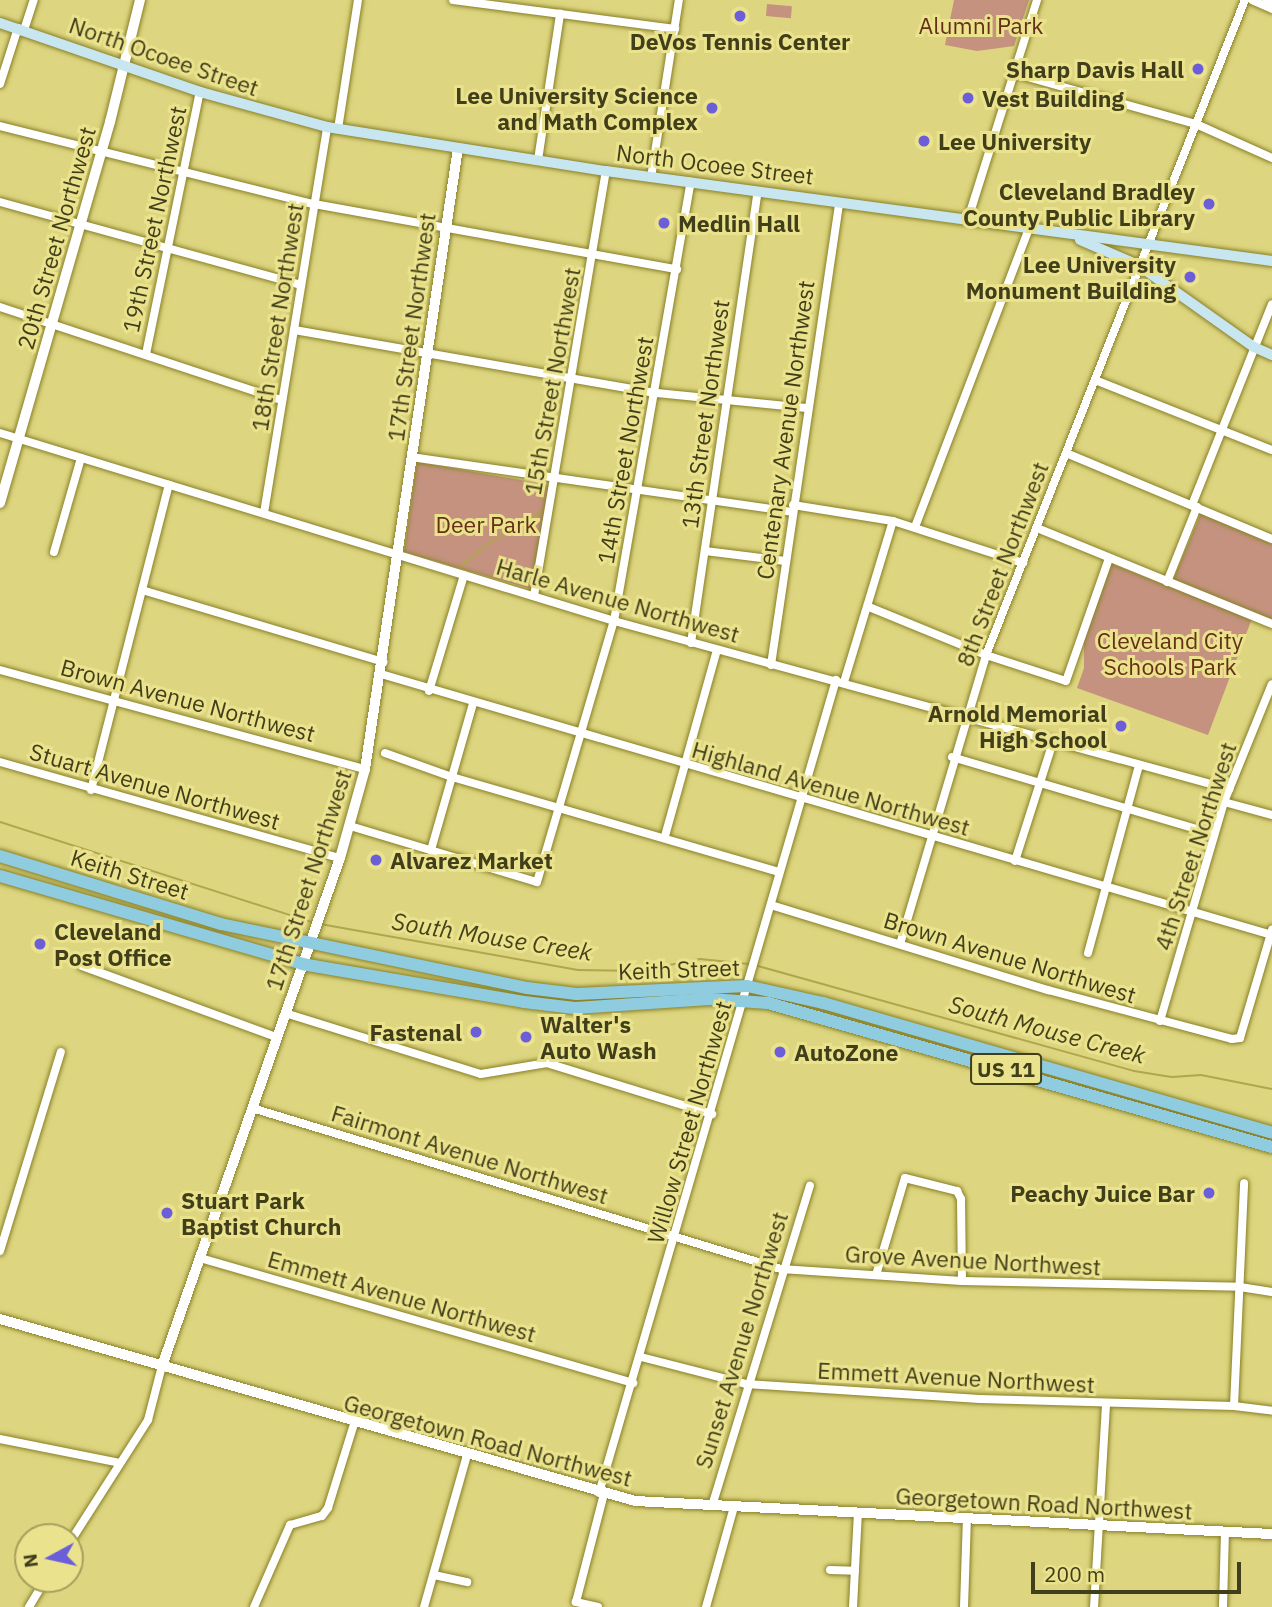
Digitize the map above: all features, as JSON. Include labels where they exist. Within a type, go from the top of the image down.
[{"type":"main road","name":"North Ocoee Street","points":[[0,23],[200,92],[333,128],[606,172],[1272,261]]},
{"type":"main road","points":[[1050,233],[1083,241],[1138,265],[1254,347],[1272,355]]},
{"type":"main road","points":[[0,858],[10,866],[15,880]]},
{"type":"main road","name":"Keith Street","points":[[0,858],[218,923],[311,939],[527,988],[576,994],[747,986],[991,1050],[1227,1127],[1272,1147]]},
{"type":"main road","name":"Keith Street","points":[[0,876],[302,964],[524,1002],[575,1008],[710,999],[768,1003],[1227,1127],[1272,1133]]},
{"type":"main road","points":[[218,923],[235,945]]},
{"type":"main road","points":[[987,1064],[991,1050]]},
{"type":"street","points":[[0,84],[34,0]]},
{"type":"street","name":"20th Street Northwest","points":[[0,503],[101,151],[140,0]]},
{"type":"street","name":"18th Street Northwest","points":[[264,513],[314,204],[333,128],[358,0]]},
{"type":"street","points":[[453,0],[675,29]]},
{"type":"street","points":[[651,178],[680,0]]},
{"type":"street","points":[[968,219],[1037,0]]},
{"type":"street","name":"8th Street Northwest","points":[[900,944],[952,757],[986,655],[1146,244],[1245,0]]},
{"type":"street","points":[[1252,0],[1272,9]]},
{"type":"street","points":[[538,160],[560,14]]},
{"type":"street","points":[[1013,73],[1196,124],[1272,158]]},
{"type":"street","name":"19th Street Northwest","points":[[146,354],[200,92]]},
{"type":"street","points":[[0,126],[314,204],[445,225],[677,269]]},
{"type":"street","name":"17th Street Northwest","points":[[82,1523],[148,1420],[162,1366],[350,826],[365,769],[383,662],[425,354],[458,148]]},
{"type":"street","name":"15th Street Northwest","points":[[534,596],[606,172]]},
{"type":"street","name":"14th Street Northwest","points":[[431,850],[537,882],[614,621],[691,183]]},
{"type":"street","name":"13th Street Northwest","points":[[691,643],[758,191]]},
{"type":"street","points":[[0,202],[301,285]]},
{"type":"street","name":"Centenary Avenue Northwest","points":[[771,665],[839,202]]},
{"type":"street","points":[[915,527],[1029,229]]},
{"type":"street","points":[[1167,582],[1222,429],[1272,304]]},
{"type":"street","points":[[0,307],[282,400]]},
{"type":"street","points":[[294,330],[656,393],[807,408]]},
{"type":"street","points":[[1095,380],[1272,450]]},
{"type":"street","name":"Harle Avenue Northwest","points":[[0,433],[614,621],[1229,789]]},
{"type":"street","points":[[1066,453],[1272,539]]},
{"type":"street","points":[[411,457],[712,501],[893,521],[1023,562]]},
{"type":"street","points":[[54,552],[81,458]]},
{"type":"street","points":[[91,790],[169,485]]},
{"type":"street","name":"Willow Street Northwest","points":[[598,1607],[576,1602],[601,1493],[677,1237],[800,800],[840,681],[869,607],[893,521]]},
{"type":"street","points":[[1037,528],[1272,624]]},
{"type":"street","points":[[705,551],[785,561]]},
{"type":"street","points":[[869,607],[986,655],[1066,681],[1109,558]]},
{"type":"street","points":[[429,691],[464,575]]},
{"type":"street","points":[[142,590],[383,662]]},
{"type":"street","points":[[665,836],[718,650]]},
{"type":"street","name":"Brown Avenue Northwest","points":[[0,670],[365,769]]},
{"type":"street","name":"Highland Avenue Northwest","points":[[381,674],[429,691],[800,800],[1272,934]]},
{"type":"street","name":"4th Street Northwest","points":[[1160,1021],[1224,802],[1272,684]]},
{"type":"street","points":[[350,826],[431,850],[473,704]]},
{"type":"street","points":[[1016,861],[1053,742]]},
{"type":"street","points":[[385,753],[452,777],[665,836],[779,872]]},
{"type":"street","points":[[952,757],[1214,834]]},
{"type":"street","name":"Stuart Avenue Northwest","points":[[0,762],[91,790],[340,858]]},
{"type":"street","points":[[1088,953],[1129,810],[1139,765]]},
{"type":"street","points":[[1224,802],[1272,816]]},
{"type":"street","points":[[106,908],[111,890]]},
{"type":"street","name":"Brown Avenue Northwest","points":[[771,905],[1160,1021],[1240,1038],[1272,934]]},
{"type":"street","points":[[82,966],[276,1037]]},
{"type":"street","points":[[524,1002],[527,988]]},
{"type":"street","points":[[285,1013],[481,1073],[547,1063],[712,1114]]},
{"type":"street","points":[[0,1251],[61,1052]]},
{"type":"street","name":"Fairmont Avenue Northwest","points":[[252,1108],[677,1237]]},
{"type":"street","points":[[876,1275],[905,1178],[957,1191],[961,1199],[962,1281]]},
{"type":"street","points":[[1234,1406],[1244,1183]]},
{"type":"street","name":"Sunset Avenue Northwest","points":[[712,1506],[781,1269],[810,1186]]},
{"type":"street","name":"Grove Avenue Northwest","points":[[677,1237],[781,1269],[962,1281],[1240,1287],[1272,1292]]},
{"type":"street","name":"Emmett Avenue Northwest","points":[[200,1258],[633,1383]]},
{"type":"street","name":"Georgetown Road Northwest","points":[[0,1319],[354,1424],[601,1493],[712,1506],[1272,1534]]},
{"type":"street","name":"Emmett Avenue Northwest","points":[[641,1357],[746,1384],[1106,1405],[1234,1406],[1272,1411]]},
{"type":"street","points":[[1094,1607],[1106,1405]]},
{"type":"street","points":[[254,1607],[290,1525],[322,1516],[328,1508],[354,1424]]},
{"type":"street","points":[[0,1439],[120,1463]]},
{"type":"street","points":[[424,1607],[467,1455]]},
{"type":"street","points":[[706,1607],[734,1507]]},
{"type":"street","points":[[853,1607],[858,1513]]},
{"type":"street","points":[[964,1607],[967,1518]]},
{"type":"street","points":[[1223,1607],[1225,1531]]},
{"type":"street","points":[[830,1570],[855,1571]]},
{"type":"street","points":[[434,1575],[467,1582]]},
{"type":"green space","name":"Alumni Park","points":[[954,0],[1029,0],[1014,46],[977,51],[945,45]]},
{"type":"green space","points":[[767,4],[792,6],[791,18],[766,16]]},
{"type":"green space","name":"Deer Park","points":[[417,462],[549,485],[531,589],[404,552]]},
{"type":"green space","name":"Cleveland City Schools Park","points":[[1201,513],[1272,543],[1272,619],[1254,613],[1208,735],[1077,688],[1084,668],[1084,638],[1112,564],[1170,587]]},
{"type":"waterway","points":[[460,567],[486,545],[543,511]]},
{"type":"waterway","name":"South Mouse Creek","points":[[0,822],[314,923]]},
{"type":"waterway","name":"South Mouse Creek","points":[[320,924],[578,970],[639,971],[700,959],[749,964]]},
{"type":"waterway","name":"South Mouse Creek","points":[[758,966],[1134,1071],[1172,1077],[1201,1075],[1272,1089]]},
{"type":"place","name":"DeVos Tennis Center","points":[[740,16]]},
{"type":"place","name":"Sharp Davis Hall","points":[[1198,69]]},
{"type":"place","name":"Vest Building","points":[[968,98]]},
{"type":"place","name":"Lee University Science and Math Complex","points":[[712,108]]},
{"type":"place","name":"Lee University","points":[[924,141]]},
{"type":"place","name":"Cleveland Bradley County Public Library","points":[[1209,204]]},
{"type":"place","name":"Medlin Hall","points":[[664,223]]},
{"type":"place","name":"Lee University Monument Building","points":[[1190,277]]},
{"type":"place","name":"Arnold Memorial High School","points":[[1121,726]]},
{"type":"place","name":"Alvarez Market","points":[[376,860]]},
{"type":"place","name":"Cleveland Post Office","points":[[40,944]]},
{"type":"place","name":"Fastenal","points":[[476,1032]]},
{"type":"place","name":"Walter's Auto Wash","points":[[526,1037]]},
{"type":"place","name":"AutoZone","points":[[780,1052]]},
{"type":"place","name":"Peachy Juice Bar","points":[[1209,1193]]},
{"type":"place","name":"Stuart Park Baptist Church","points":[[167,1213]]}]
